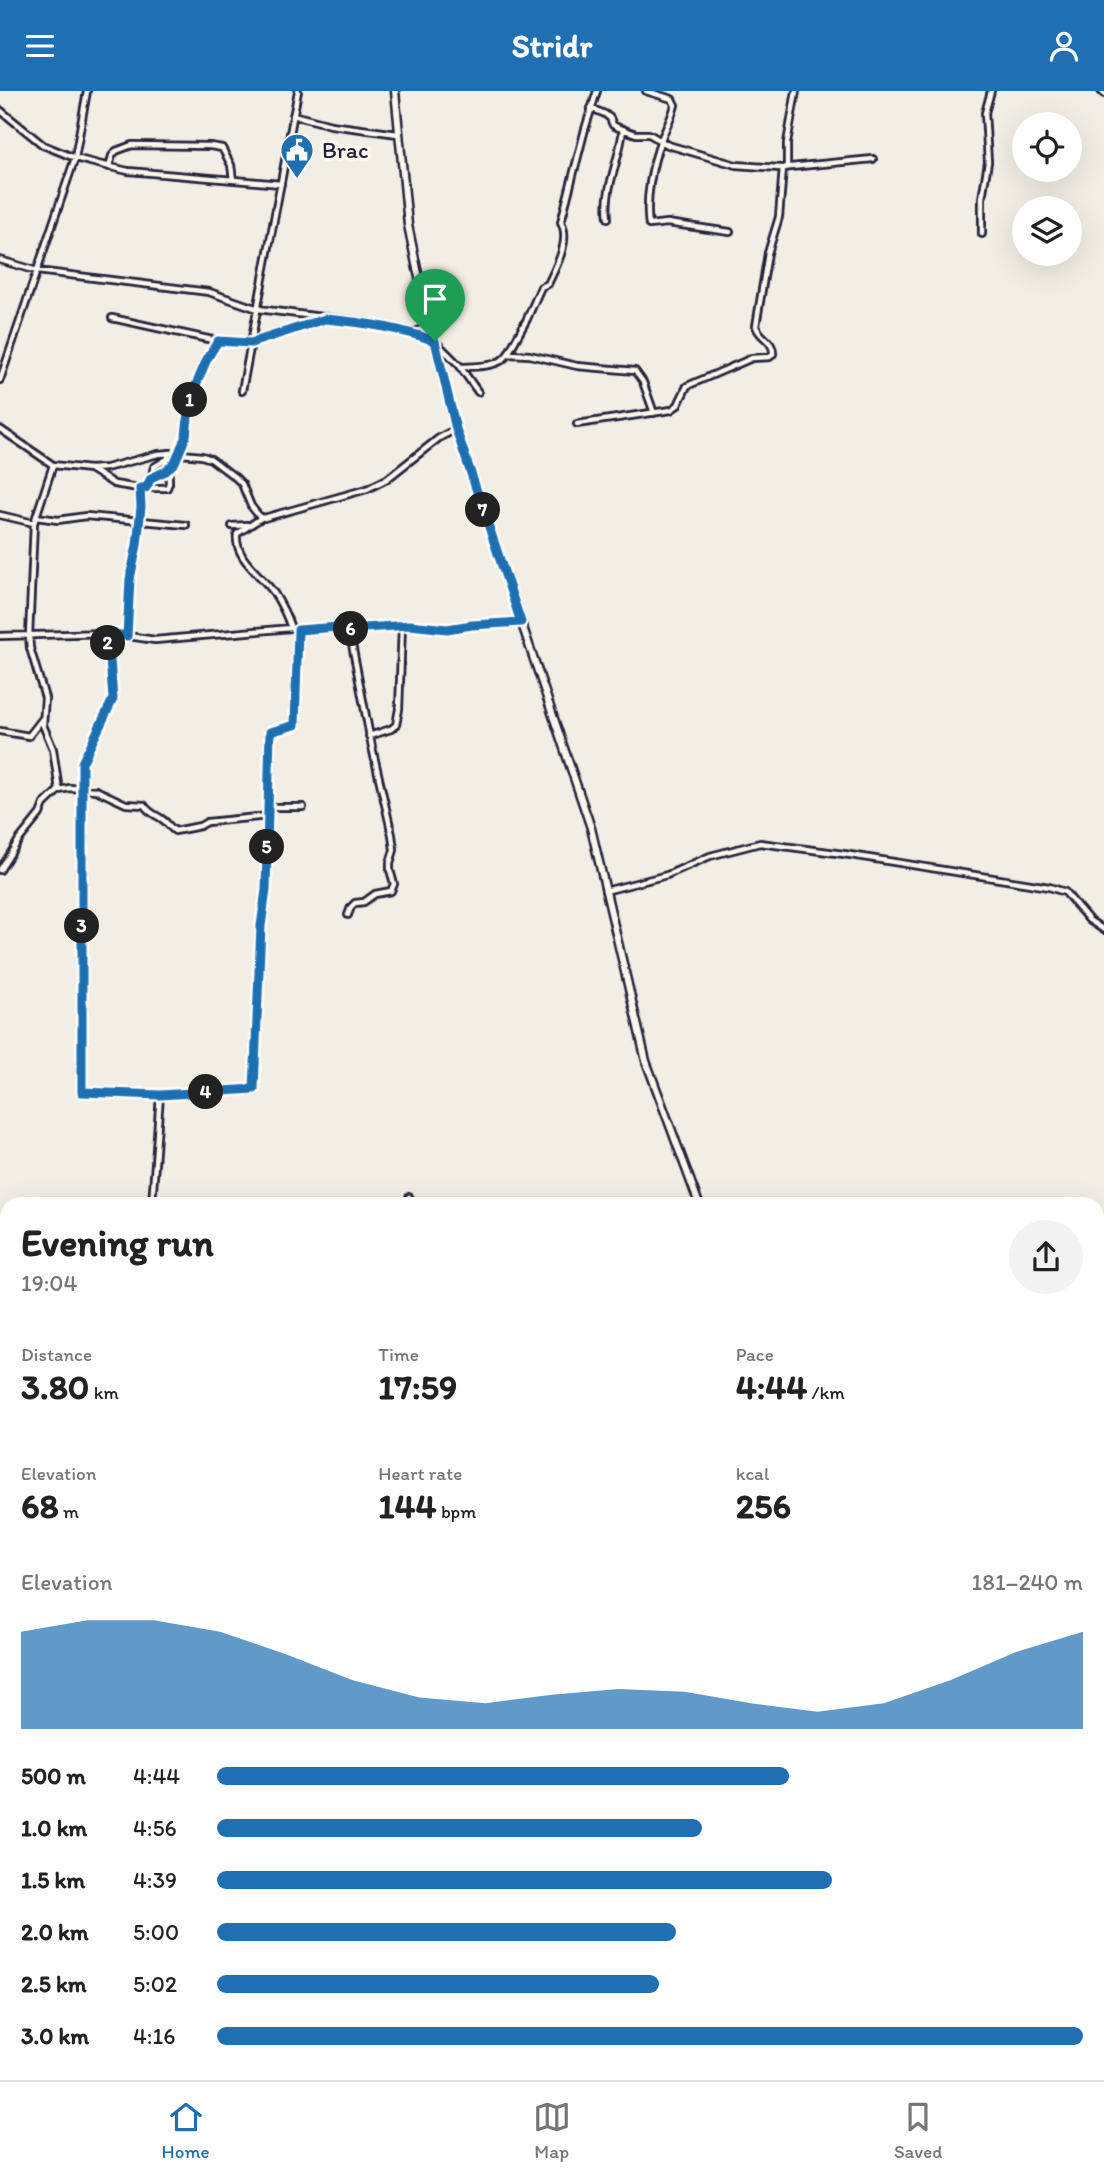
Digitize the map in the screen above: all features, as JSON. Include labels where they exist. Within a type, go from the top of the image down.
[{"type":"main road","points":[[395,91],[408,225],[456,429],[591,828],[646,1061],[696,1197]]},
{"type":"street","points":[[0,380],[75,158],[87,91]]},
{"type":"street","points":[[242,391],[298,91]]},
{"type":"street","points":[[461,367],[505,359],[541,287],[548,284],[558,261],[563,241],[564,227],[561,222],[597,91]]},
{"type":"street","points":[[646,91],[675,102],[650,178],[649,225],[667,223],[730,232]]},
{"type":"street","points":[[577,424],[671,410],[678,405],[687,386],[752,358],[770,357],[773,354],[771,344],[757,331],[756,326],[768,253],[779,218],[796,91]]},
{"type":"street","points":[[982,234],[982,198],[988,162],[985,113],[991,91]]},
{"type":"street","points":[[591,108],[605,114],[613,125],[623,129],[636,134],[649,134],[668,145],[736,165],[764,169],[873,159]]},
{"type":"street","points":[[0,110],[43,145],[75,158],[109,167],[128,171],[281,184]]},
{"type":"street","points":[[293,115],[331,125],[398,134]]},
{"type":"street","points":[[608,218],[606,197],[619,156],[623,129]]},
{"type":"street","points":[[109,167],[116,151],[132,145],[210,146],[222,148],[231,165],[233,180]]},
{"type":"street","points":[[0,260],[37,271],[209,292],[258,309],[362,322],[413,333],[435,341],[461,367],[478,392]]},
{"type":"street","points":[[112,318],[218,341],[251,343],[325,319]]},
{"type":"street","points":[[413,333],[430,324]]},
{"type":"street","points":[[127,636],[130,579],[137,545],[143,488],[151,478],[175,462],[186,436],[190,399],[218,341]]},
{"type":"street","points":[[508,354],[530,355],[577,366],[635,371],[643,382],[654,413]]},
{"type":"street","points":[[0,429],[53,465],[90,469],[178,453],[202,456],[222,466],[242,484],[251,506],[262,517]]},
{"type":"street","points":[[108,633],[113,699],[82,763],[82,1092],[160,1095],[254,1089],[261,926],[266,890],[270,732],[295,725],[294,629],[272,591],[253,571],[238,549],[237,534],[262,517],[367,489],[387,479],[439,438],[456,429]]},
{"type":"street","points":[[90,469],[114,484],[167,488],[168,455]]},
{"type":"street","points":[[151,478],[154,467],[168,455]]},
{"type":"street","points":[[53,465],[34,523],[29,636],[45,698],[43,725],[53,749],[59,790]]},
{"type":"street","points":[[0,515],[34,523]]},
{"type":"street","points":[[36,517],[58,520],[86,516],[186,525]]},
{"type":"street","points":[[232,526],[248,525]]},
{"type":"street","points":[[369,736],[396,725],[405,615]]},
{"type":"street","points":[[0,636],[108,633],[155,640],[294,629],[403,625],[447,629],[521,622]]},
{"type":"street","points":[[348,915],[355,903],[364,902],[375,894],[386,893],[394,888],[390,870],[394,851],[392,835],[369,736],[349,629]]},
{"type":"street","points":[[0,731],[29,736],[43,718]]},
{"type":"street","points":[[0,870],[40,814],[44,804],[59,790],[96,790],[126,804],[144,805],[154,817],[163,820],[175,831],[207,822],[268,817]]},
{"type":"street","points":[[268,807],[303,807]]},
{"type":"street","points":[[605,891],[667,875],[710,856],[766,843],[1049,887],[1065,892],[1089,920],[1104,930]]},
{"type":"street","points":[[153,1197],[160,1095]]},
{"type":"place","name":"Brac","points":[[297,180]]},
{"type":"route","points":[[325,319],[362,322],[413,333],[435,341],[456,429],[521,622],[447,629],[410,625],[298,630],[295,725],[270,732],[266,890],[261,926],[254,1089],[160,1095],[82,1092],[82,763],[113,699],[108,633],[127,636],[130,579],[141,507],[140,488],[146,488],[151,478],[166,471],[175,462],[188,428],[190,399],[218,341],[251,343],[325,319]]}]
